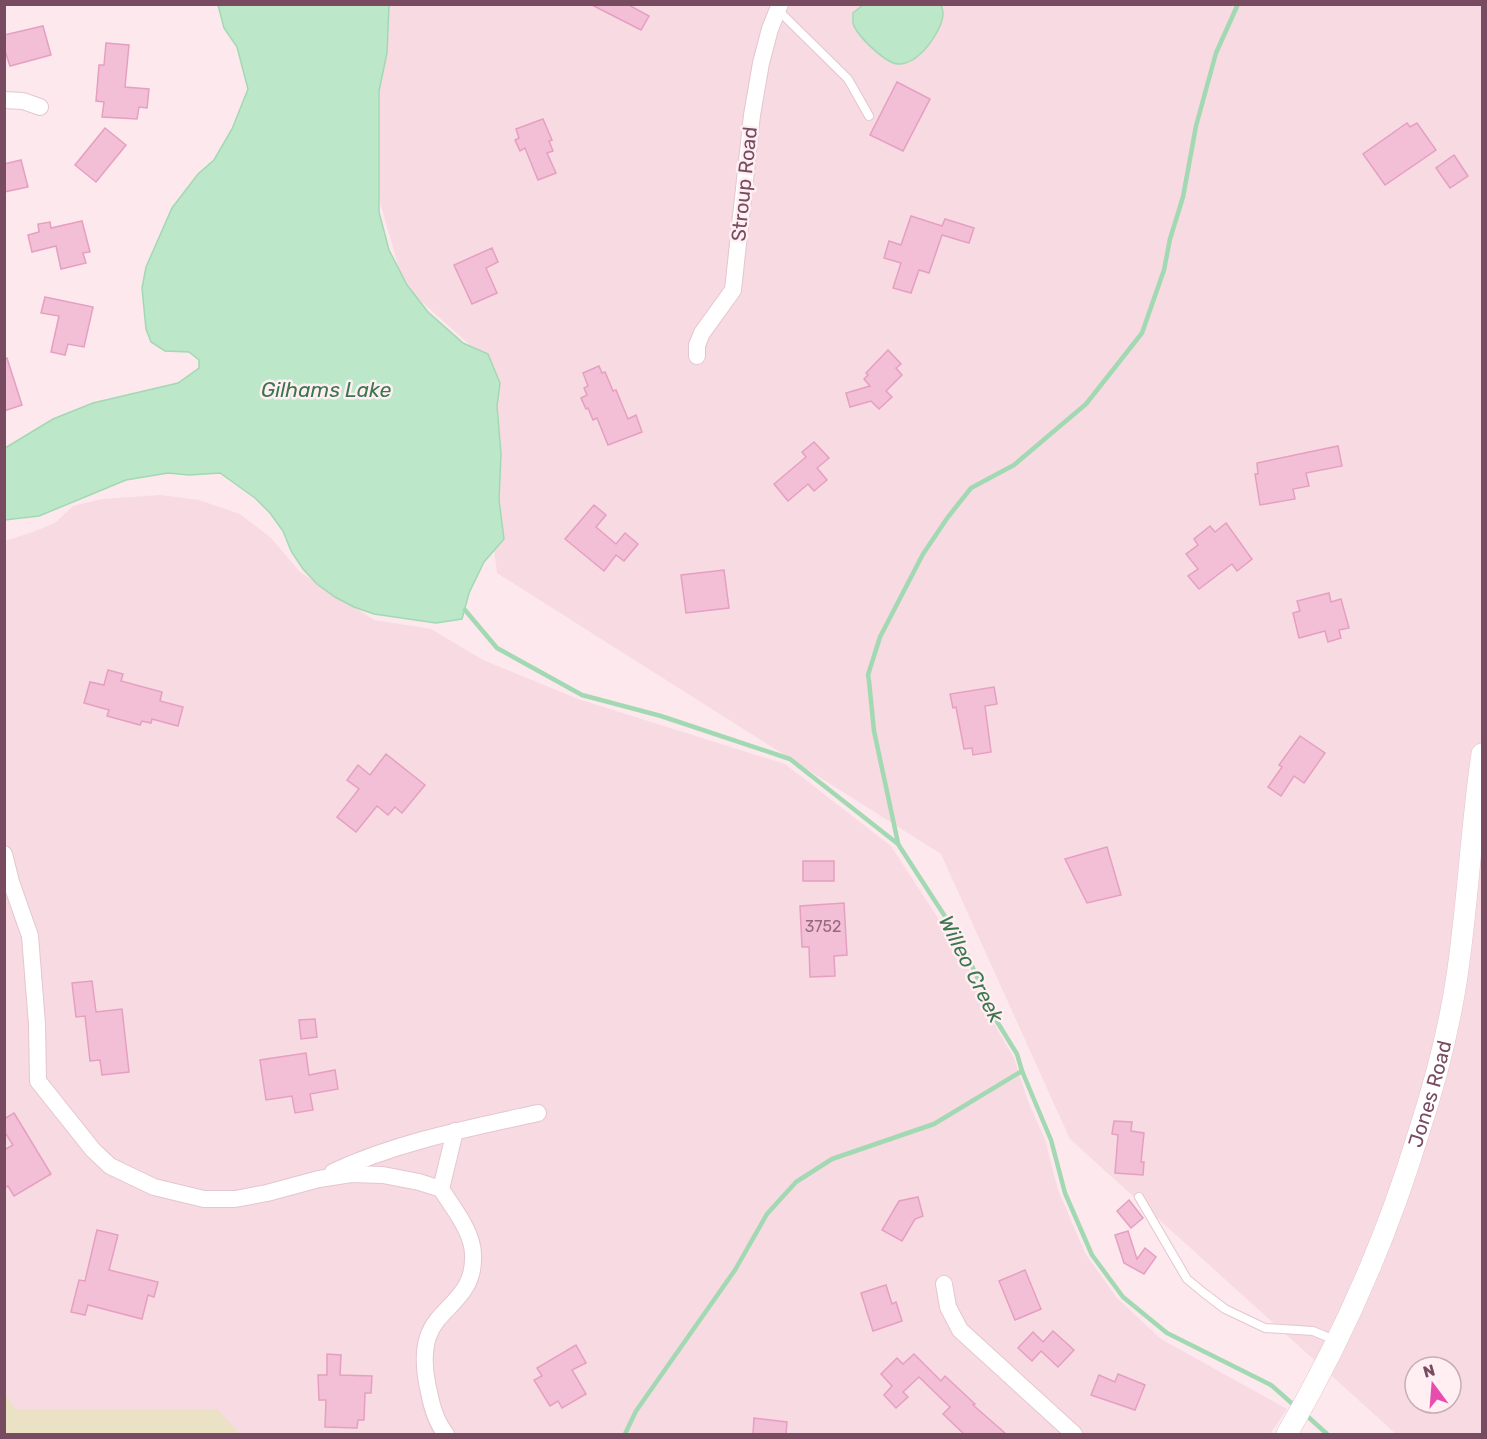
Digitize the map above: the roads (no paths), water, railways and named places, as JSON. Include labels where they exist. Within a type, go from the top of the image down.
[{"type":"street","name":"Stroup Road","points":[[697,356],[696,345],[702,333],[733,290],[752,115],[761,63],[779,8]]},
{"type":"street","points":[[4,100],[24,101],[40,107]]},
{"type":"street","name":"Jones Road","points":[[1287,1434],[1326,1365],[1375,1260],[1402,1187],[1432,1092],[1457,976],[1482,754]]},
{"type":"street","points":[[4,854],[30,936],[38,1081],[93,1150],[110,1166],[144,1183],[204,1199],[235,1199],[319,1179],[351,1174],[382,1175],[441,1189],[471,1240],[474,1252],[468,1284],[436,1323],[428,1336],[424,1354],[431,1403],[436,1418],[446,1434]]},
{"type":"street","points":[[319,1179],[356,1161],[455,1131],[538,1113]]},
{"type":"street","points":[[441,1189],[455,1131]]},
{"type":"street","points":[[944,1284],[948,1306],[960,1330],[1074,1434]]},
{"type":"lane","points":[[779,8],[848,79],[869,116]]},
{"type":"lane","points":[[1139,1197],[1187,1279],[1225,1309],[1265,1328],[1313,1331],[1338,1341]]},
{"type":"water","points":[[941,4],[942,21],[934,38],[921,53],[906,63],[892,62],[879,54],[859,34],[853,23],[853,13],[863,5]]},
{"type":"water","name":"Gilhams Lake","points":[[218,5],[389,5],[387,53],[379,91],[379,212],[389,250],[407,285],[428,312],[463,343],[488,354],[500,383],[497,406],[501,454],[499,500],[504,539],[484,562],[469,593],[462,619],[436,623],[374,614],[335,597],[317,584],[303,569],[291,551],[283,531],[270,513],[255,498],[220,473],[189,475],[168,473],[126,480],[39,516],[5,520],[5,448],[53,419],[93,403],[178,383],[199,368],[199,360],[189,352],[165,351],[151,342],[146,329],[142,288],[146,267],[172,208],[198,174],[214,160],[232,129],[248,89],[237,47],[224,28]]},
{"type":"waterway","points":[[898,843],[874,731],[868,675],[880,637],[923,554],[971,488],[1014,465],[1086,404],[1142,333],[1164,270],[1170,239],[1183,197],[1196,126],[1216,53],[1238,4]]},
{"type":"waterway","name":"Willeo Creek","points":[[465,610],[497,648],[582,695],[661,716],[790,759],[898,844],[961,941],[996,1020],[1017,1054],[1051,1140],[1065,1193],[1092,1255],[1123,1297],[1167,1333],[1271,1385],[1296,1407]]},
{"type":"waterway","points":[[625,1434],[636,1411],[735,1270],[767,1214],[796,1182],[832,1159],[934,1124],[1022,1071]]},
{"type":"waterway","name":"Willeo Creek","points":[[1305,1414],[1327,1434]]}]
